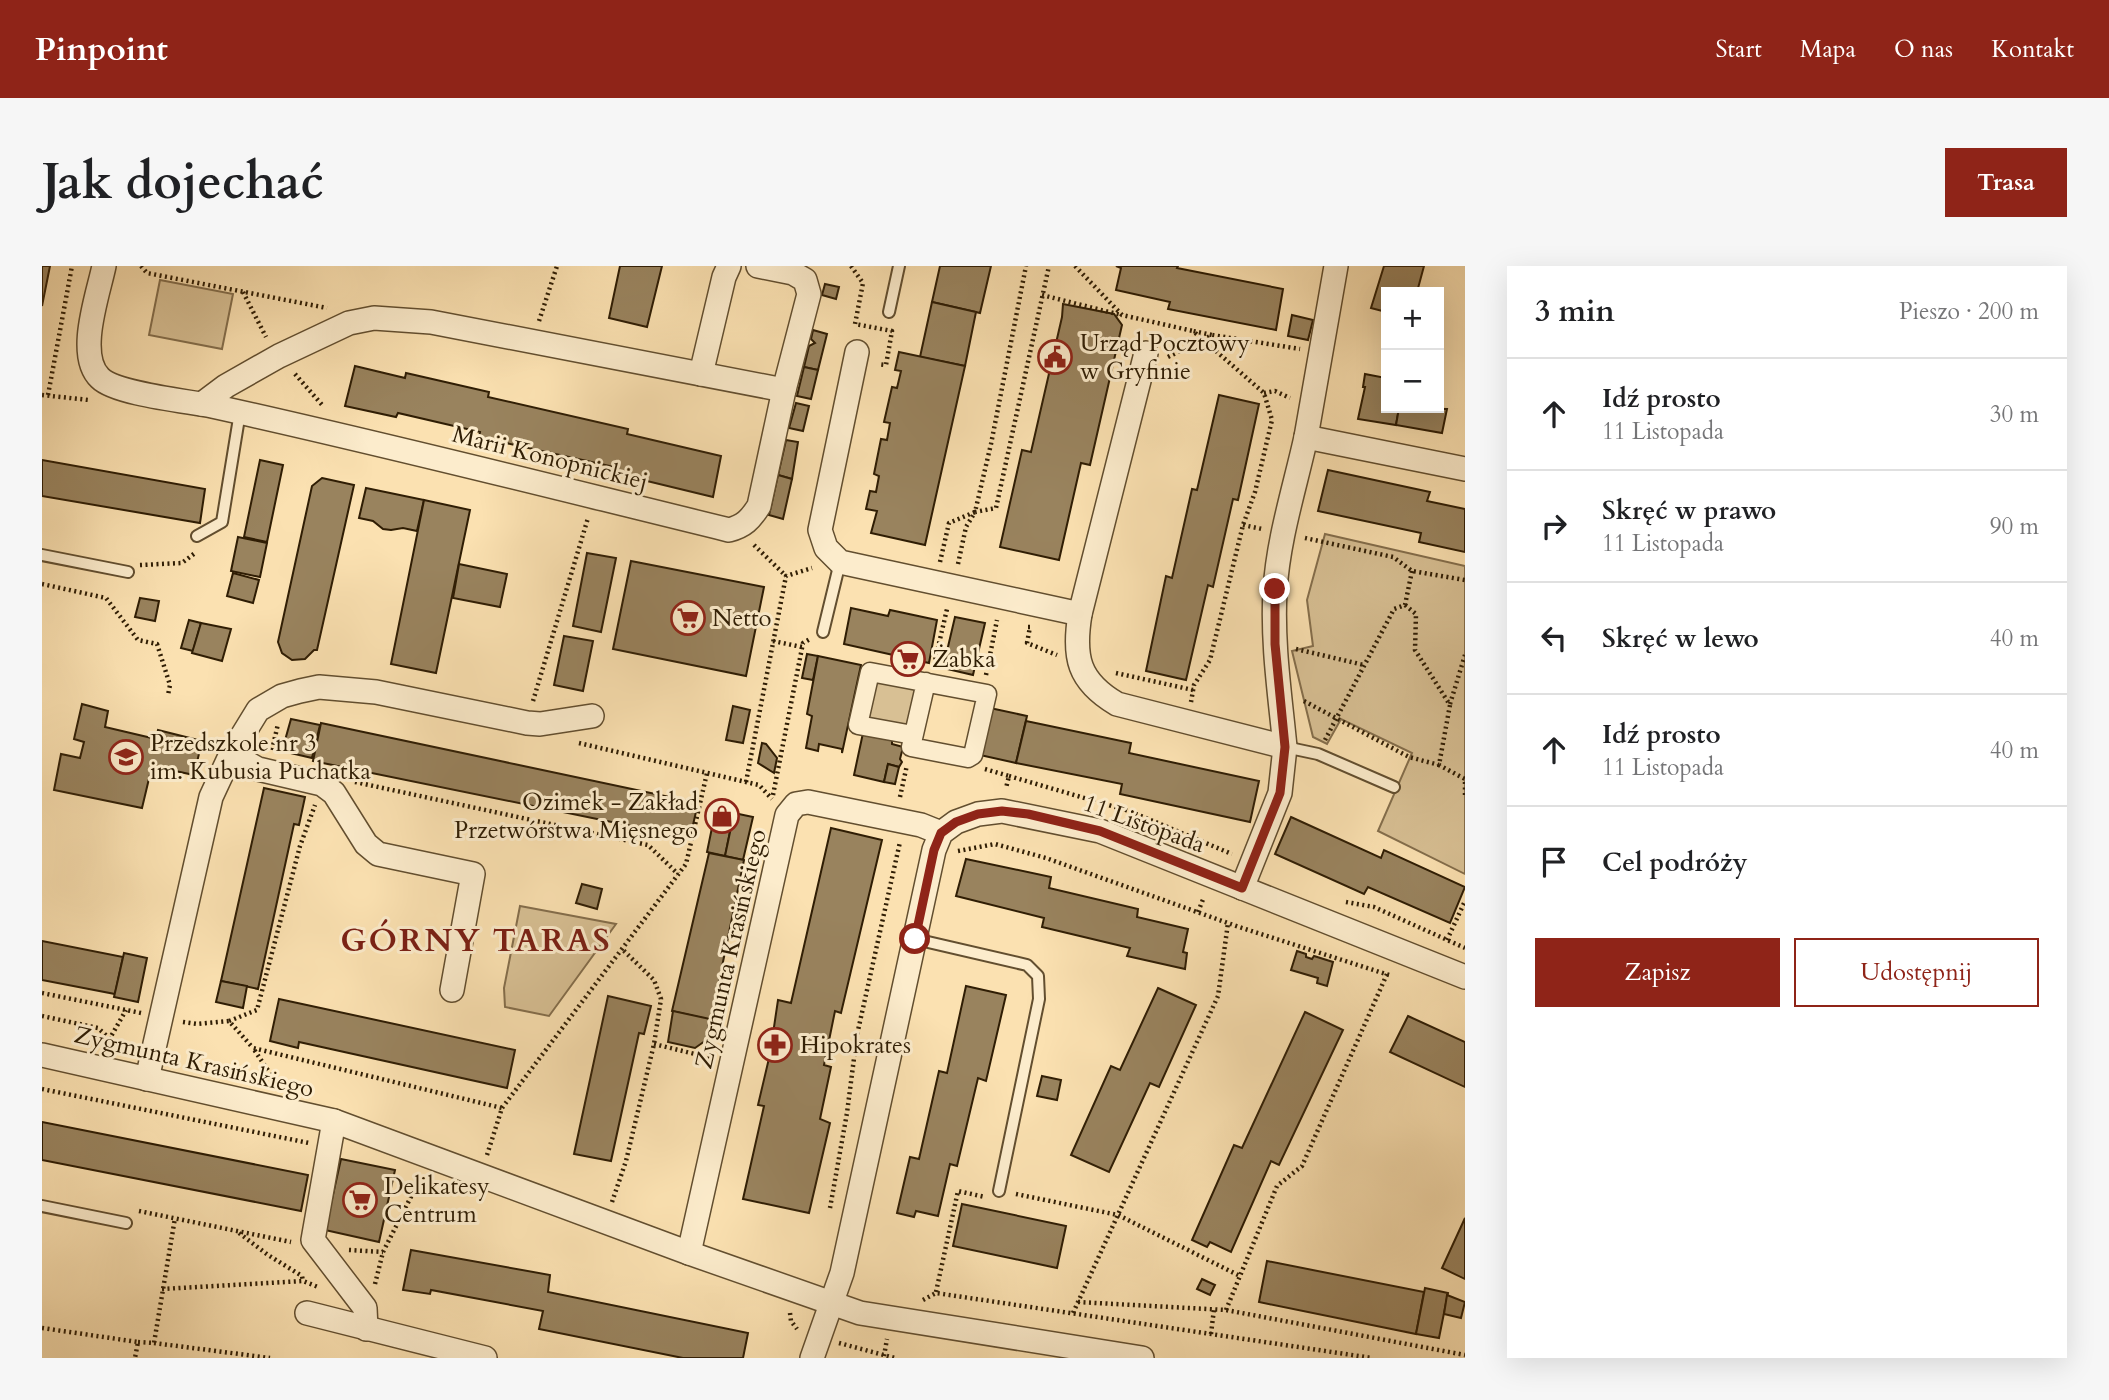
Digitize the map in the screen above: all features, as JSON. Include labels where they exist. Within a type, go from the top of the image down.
[{"type":"street","points":[[104,266],[89,344],[89,358],[100,379],[114,387]]},
{"type":"street","points":[[701,374],[729,266]]},
{"type":"street","name":"Marii Konopnickiej","points":[[114,387],[453,460],[729,530],[741,527],[750,520],[759,506],[784,390],[809,293],[805,280],[758,266]]},
{"type":"street","points":[[1242,888],[1280,793],[1285,747],[1275,644],[1275,589],[1284,533],[1307,437],[1336,266]]},
{"type":"street","points":[[202,404],[226,386],[279,356],[349,324],[374,318],[431,322],[784,390]]},
{"type":"street","points":[[857,352],[820,530],[826,548],[840,562],[954,579],[1080,614]]},
{"type":"street","points":[[1144,356],[1080,614],[1078,655],[1086,678],[1099,693],[1117,704],[1285,747]]},
{"type":"street","points":[[1307,437],[1465,469]]},
{"type":"street","points":[[870,672],[926,682],[987,694],[973,754],[968,758],[858,724],[870,672]]},
{"type":"street","points":[[912,741],[926,682]]},
{"type":"street","points":[[147,1079],[211,797],[245,728],[258,710],[282,696],[320,687],[376,692],[527,723],[540,724],[592,716]]},
{"type":"street","points":[[231,754],[258,769],[322,784],[334,793],[366,844],[377,854],[473,874],[452,990]]},
{"type":"street","name":"Zygmunta Krasińskiego","points":[[690,1253],[787,815],[796,804],[808,802],[905,822],[941,833]]},
{"type":"street","name":"11 Listopada","points":[[941,833],[956,822],[978,814],[1002,811],[1028,814],[1100,831],[1465,977]]},
{"type":"street","points":[[816,1347],[842,1273],[934,850],[941,833]]},
{"type":"street","name":"Zygmunta Krasińskiego","points":[[42,1055],[334,1121],[832,1304],[891,1319],[1142,1358]]},
{"type":"street","name":"Zygmunta Krasińskiego","points":[[318,1248],[313,1240],[334,1121]]},
{"type":"street","points":[[318,1248],[365,1308],[366,1329]]},
{"type":"street","points":[[307,1313],[485,1358]]},
{"type":"lane","points":[[889,312],[899,266]]},
{"type":"lane","points":[[197,536],[222,522],[240,412]]},
{"type":"lane","points":[[42,555],[132,569]]},
{"type":"lane","points":[[823,632],[840,562]]},
{"type":"lane","points":[[1285,747],[1318,754],[1394,787]]},
{"type":"lane","points":[[915,939],[1027,965],[1038,976],[1038,999],[999,1191]]},
{"type":"lane","points":[[42,1206],[126,1223]]},
{"type":"path","points":[[72,266],[45,395],[92,401],[114,387]]},
{"type":"path","points":[[141,266],[147,273],[336,310],[349,324]]},
{"type":"path","points":[[532,342],[557,266]]},
{"type":"path","points":[[851,266],[863,283],[855,324],[892,331],[888,350]]},
{"type":"path","points":[[1026,266],[991,444],[975,512],[966,527],[954,579],[939,566],[949,523],[975,512],[996,508],[1049,266]]},
{"type":"path","points":[[1075,266],[1122,315]]},
{"type":"path","points":[[1042,295],[1212,335],[1286,348],[1321,351]]},
{"type":"path","points":[[1186,721],[1194,685],[1210,660],[1272,420],[1265,393],[1193,331]]},
{"type":"path","points":[[1144,356],[1163,360],[1212,335]]},
{"type":"path","points":[[304,385],[319,402]]},
{"type":"path","points":[[1243,525],[1393,557],[1412,571],[1465,580]]},
{"type":"path","points":[[527,723],[581,540]]},
{"type":"path","points":[[754,546],[786,576]]},
{"type":"path","points":[[132,569],[182,563],[201,548]]},
{"type":"path","points":[[786,576],[840,562]]},
{"type":"path","points":[[1405,605],[1412,571]]},
{"type":"path","points":[[746,782],[786,576]]},
{"type":"path","points":[[42,584],[106,598],[138,640],[158,644],[170,685],[168,695]]},
{"type":"path","points":[[1318,754],[1394,609],[1405,605]]},
{"type":"path","points":[[1405,605],[1416,614],[1415,650],[1450,705]]},
{"type":"path","points":[[982,693],[997,620]]},
{"type":"path","points":[[940,640],[944,624]]},
{"type":"path","points":[[773,641],[802,647]]},
{"type":"path","points":[[1275,644],[1364,665]]},
{"type":"path","points":[[1439,765],[1450,705],[1465,655]]},
{"type":"path","points":[[1279,687],[1409,757],[1439,765],[1465,779],[1465,795]]},
{"type":"path","points":[[827,1222],[847,1113],[857,1035],[905,822],[898,808],[912,741]]},
{"type":"path","points":[[487,1156],[502,1108],[686,863],[707,773]]},
{"type":"path","points":[[184,1022],[197,1024],[229,1021],[257,1010],[300,846],[322,784],[349,781],[648,845],[678,874]]},
{"type":"path","points":[[956,851],[995,844],[1046,858],[1228,923],[1400,979]]},
{"type":"path","points":[[1339,901],[1374,906],[1465,948]]},
{"type":"path","points":[[1447,940],[1465,901]]},
{"type":"path","points":[[1073,1313],[1218,996],[1228,923]]},
{"type":"path","points":[[611,1202],[626,1161],[654,1044],[661,999],[654,980],[622,950]]},
{"type":"path","points":[[1226,1310],[1277,1186],[1302,1166],[1387,974]]},
{"type":"path","points":[[42,992],[161,1017]]},
{"type":"path","points":[[229,1021],[253,1048],[279,1088]]},
{"type":"path","points":[[253,1048],[502,1108]]},
{"type":"path","points":[[42,1088],[330,1147]]},
{"type":"path","points":[[376,1278],[383,1252],[422,1175],[409,1171]]},
{"type":"path","points":[[936,1293],[958,1191],[987,1198],[999,1191],[1118,1215],[1240,1276]]},
{"type":"path","points":[[135,1210],[318,1248],[383,1252]]},
{"type":"path","points":[[154,1343],[174,1218]]},
{"type":"path","points":[[235,1231],[302,1276],[303,1282]]},
{"type":"path","points":[[162,1289],[303,1282],[360,1302]]},
{"type":"path","points":[[921,1301],[936,1293],[1372,1358]]},
{"type":"path","points":[[1078,1302],[1226,1310],[1454,1356],[1465,1355]]},
{"type":"path","points":[[1211,1334],[1214,1309]]},
{"type":"path","points":[[790,1313],[791,1321],[816,1347],[895,1358]]},
{"type":"path","points":[[42,1328],[230,1355],[270,1358]]},
{"type":"path","points":[[135,1358],[138,1342]]},
{"type":"shaded area","points":[[160,280],[233,294],[222,349],[149,335]]},
{"type":"shaded area","points":[[1325,534],[1465,566],[1465,874],[1378,831],[1412,753],[1341,719],[1327,744],[1313,737],[1292,651],[1313,646],[1307,600]]},
{"type":"shaded area","points":[[872,677],[920,686],[910,730],[864,721]]},
{"type":"shaded area","points":[[520,906],[616,924],[549,1016],[505,1007],[504,988]]},
{"type":"building","points":[[42,266],[50,266],[42,306]]},
{"type":"building","points":[[620,266],[662,266],[647,327],[609,318]]},
{"type":"building","points":[[940,266],[991,266],[980,313],[932,302]]},
{"type":"building","points":[[1116,266],[1178,266],[1177,268],[1283,289],[1276,330],[1168,309],[1170,302],[1116,290],[1121,268]]},
{"type":"building","points":[[1384,266],[1424,266],[1418,287],[1381,287],[1381,311],[1371,308]]},
{"type":"building","points":[[825,284],[839,287],[836,299],[822,295]]},
{"type":"building","points":[[932,302],[976,312],[965,366],[920,357]]},
{"type":"building","points":[[1063,304],[1114,314],[1122,325],[1090,465],[1081,463],[1059,560],[1000,547],[1022,450],[1031,452]]},
{"type":"building","points":[[1292,315],[1313,320],[1308,340],[1288,336]]},
{"type":"building","points":[[813,330],[827,334],[818,370],[804,367],[809,346],[815,343],[811,339]]},
{"type":"building","points":[[899,352],[965,366],[925,545],[871,533],[877,511],[866,509],[870,491],[876,492],[879,476],[874,474],[881,439],[887,440],[890,423],[884,422],[892,387],[897,388],[901,371],[895,370]]},
{"type":"building","points":[[355,366],[405,378],[406,373],[489,392],[488,397],[628,429],[627,434],[721,456],[713,497],[618,474],[619,468],[479,437],[480,432],[398,413],[396,417],[345,406]]},
{"type":"building","points":[[804,367],[818,370],[811,399],[797,396]]},
{"type":"building","points":[[1365,374],[1381,377],[1381,413],[1398,413],[1396,425],[1358,419]]},
{"type":"building","points":[[1219,395],[1259,404],[1238,500],[1233,499],[1213,587],[1208,585],[1186,680],[1146,671],[1166,576],[1172,578],[1192,489],[1197,490]]},
{"type":"building","points":[[796,403],[809,406],[803,431],[789,428]]},
{"type":"building","points":[[1444,409],[1447,409],[1442,433],[1396,425],[1398,413],[1444,413]]},
{"type":"building","points":[[786,440],[798,442],[792,479],[778,475]]},
{"type":"building","points":[[42,460],[205,489],[200,523],[42,496]]},
{"type":"building","points":[[260,460],[283,465],[267,542],[244,537]]},
{"type":"building","points":[[1328,470],[1430,492],[1427,501],[1465,509],[1465,552],[1419,542],[1421,533],[1318,511]]},
{"type":"building","points":[[778,475],[792,479],[783,519],[769,515]]},
{"type":"building","points":[[322,478],[354,485],[317,650],[305,659],[292,660],[282,653],[278,642],[312,486]]},
{"type":"building","points":[[366,488],[424,500],[417,531],[403,528],[383,529],[373,521],[359,518]]},
{"type":"building","points":[[424,500],[470,510],[436,673],[391,664]]},
{"type":"building","points":[[238,537],[267,543],[260,577],[231,571]]},
{"type":"building","points":[[587,553],[616,558],[601,632],[573,626]]},
{"type":"building","name":"Netto","points":[[631,561],[764,587],[746,676],[613,649]]},
{"type":"building","points":[[459,564],[507,574],[500,607],[453,598]]},
{"type":"building","points":[[233,573],[259,580],[253,603],[227,596]]},
{"type":"building","points":[[140,598],[159,601],[155,621],[135,617]]},
{"type":"building","points":[[851,608],[888,616],[890,610],[937,620],[929,663],[844,644]]},
{"type":"building","points":[[955,617],[985,623],[973,675],[943,668]]},
{"type":"building","points":[[189,620],[201,623],[193,651],[181,648]]},
{"type":"building","points":[[201,623],[231,629],[222,661],[192,653]]},
{"type":"building","points":[[564,636],[593,641],[583,691],[554,685]]},
{"type":"building","points":[[807,654],[818,656],[813,680],[802,678]]},
{"type":"building","points":[[818,656],[861,665],[842,753],[842,749],[819,744],[818,751],[806,748],[812,716],[807,714]]},
{"type":"building","points":[[82,704],[108,711],[105,727],[156,739],[158,730],[202,741],[194,775],[152,766],[142,808],[54,790],[61,754],[80,758],[84,742],[74,739]]},
{"type":"building","points":[[733,706],[750,710],[743,743],[726,740]]},
{"type":"building","points":[[990,708],[1027,716],[1016,763],[980,755]]},
{"type":"building","points":[[291,719],[320,725],[312,758],[282,751]]},
{"type":"building","points":[[1026,721],[1131,743],[1129,753],[1259,781],[1250,822],[1120,794],[1122,784],[1016,763]]},
{"type":"building","points":[[321,723],[698,803],[690,838],[313,761]]},
{"type":"building","points":[[863,733],[892,739],[892,744],[903,747],[900,759],[902,762],[899,767],[888,764],[884,782],[854,775]]},
{"type":"building","points":[[762,743],[766,744],[777,758],[774,773],[758,763]]},
{"type":"building","points":[[888,764],[899,767],[895,784],[884,782]]},
{"type":"building","points":[[264,788],[305,797],[299,825],[294,824],[258,989],[221,981]]},
{"type":"building","points":[[715,813],[733,817],[725,856],[707,852]]},
{"type":"building","points":[[734,813],[753,817],[743,860],[725,856]]},
{"type":"building","points":[[1291,817],[1381,858],[1384,850],[1465,887],[1450,923],[1368,887],[1364,894],[1275,854]]},
{"type":"building","points":[[831,828],[882,840],[841,1013],[835,1011],[824,1065],[831,1067],[820,1119],[830,1123],[809,1213],[743,1199],[764,1106],[758,1105],[770,1054],[778,1000],[791,1003]]},
{"type":"building","points":[[709,853],[744,860],[711,1020],[672,1011]]},
{"type":"building","points":[[966,859],[1051,877],[1049,888],[1138,909],[1137,917],[1188,929],[1183,952],[1187,953],[1185,969],[1127,956],[1130,948],[1042,927],[1044,918],[956,896]]},
{"type":"building","points":[[582,884],[602,889],[597,909],[576,903]]},
{"type":"building","points":[[42,941],[123,957],[115,994],[42,980]]},
{"type":"building","points":[[1297,951],[1312,959],[1314,956],[1333,962],[1327,986],[1317,983],[1318,978],[1291,970]]},
{"type":"building","points":[[124,953],[147,958],[138,1002],[114,997]]},
{"type":"building","points":[[221,981],[247,986],[243,1008],[216,1002]]},
{"type":"building","points":[[966,986],[1006,995],[986,1081],[978,1078],[957,1166],[950,1164],[938,1216],[916,1211],[914,1217],[897,1213],[910,1157],[919,1159],[939,1071],[947,1073]]},
{"type":"building","points":[[1158,988],[1196,1005],[1159,1087],[1150,1083],[1109,1172],[1071,1155],[1111,1066],[1120,1070]]},
{"type":"building","points":[[608,996],[651,1006],[644,1034],[639,1033],[611,1161],[574,1154]]},
{"type":"building","points":[[279,999],[515,1050],[507,1088],[299,1042],[298,1048],[270,1041]]},
{"type":"building","points":[[673,1011],[710,1019],[705,1041],[695,1048],[668,1042]]},
{"type":"building","points":[[1305,1012],[1343,1030],[1279,1165],[1271,1161],[1231,1252],[1210,1242],[1207,1247],[1192,1240],[1234,1145],[1242,1148]]},
{"type":"building","points":[[1408,1016],[1465,1042],[1465,1087],[1390,1052]]},
{"type":"building","points":[[1042,1076],[1061,1080],[1057,1100],[1037,1096]]},
{"type":"building","points":[[42,1122],[308,1175],[301,1211],[42,1160]]},
{"type":"building","name":"Delikatesy Centrum","points":[[341,1159],[395,1170],[379,1242],[325,1230]]},
{"type":"building","points":[[962,1204],[1066,1226],[1057,1268],[953,1246]]},
{"type":"building","points":[[1465,1218],[1465,1279],[1442,1268]]},
{"type":"building","points":[[411,1250],[550,1275],[548,1292],[748,1333],[743,1358],[683,1358],[539,1329],[543,1311],[431,1290],[430,1294],[403,1290]]},
{"type":"building","points":[[1267,1261],[1424,1292],[1416,1334],[1259,1302]]},
{"type":"building","points":[[1202,1279],[1215,1285],[1210,1295],[1197,1289]]},
{"type":"building","points":[[1425,1288],[1448,1293],[1439,1338],[1416,1334]]},
{"type":"building","points":[[1447,1295],[1465,1302],[1461,1318],[1444,1314]]},
{"type":"place","name":"Urząd Pocztowy w Gryfinie","points":[[1055,357]]},
{"type":"place","name":"Netto","points":[[688,618]]},
{"type":"place","name":"Żabka","points":[[908,659]]},
{"type":"place","name":"Przedszkole nr 3 im. Kubusia Puchatka","points":[[126,757]]},
{"type":"place","name":"Ozimek - Zakład Przetwórstwa Mięsnego","points":[[722,816]]},
{"type":"place","name":"Hipokrates","points":[[775,1045]]},
{"type":"place","name":"Delikatesy Centrum","points":[[360,1200]]},
{"type":"district","name":"GÓRNY TARAS","points":[[476,941]]},
{"type":"route","points":[[915,939],[934,850],[941,833],[956,822],[978,814],[1002,811],[1028,814],[1100,831],[1242,888],[1280,793],[1285,747],[1275,644],[1275,589]]}]
